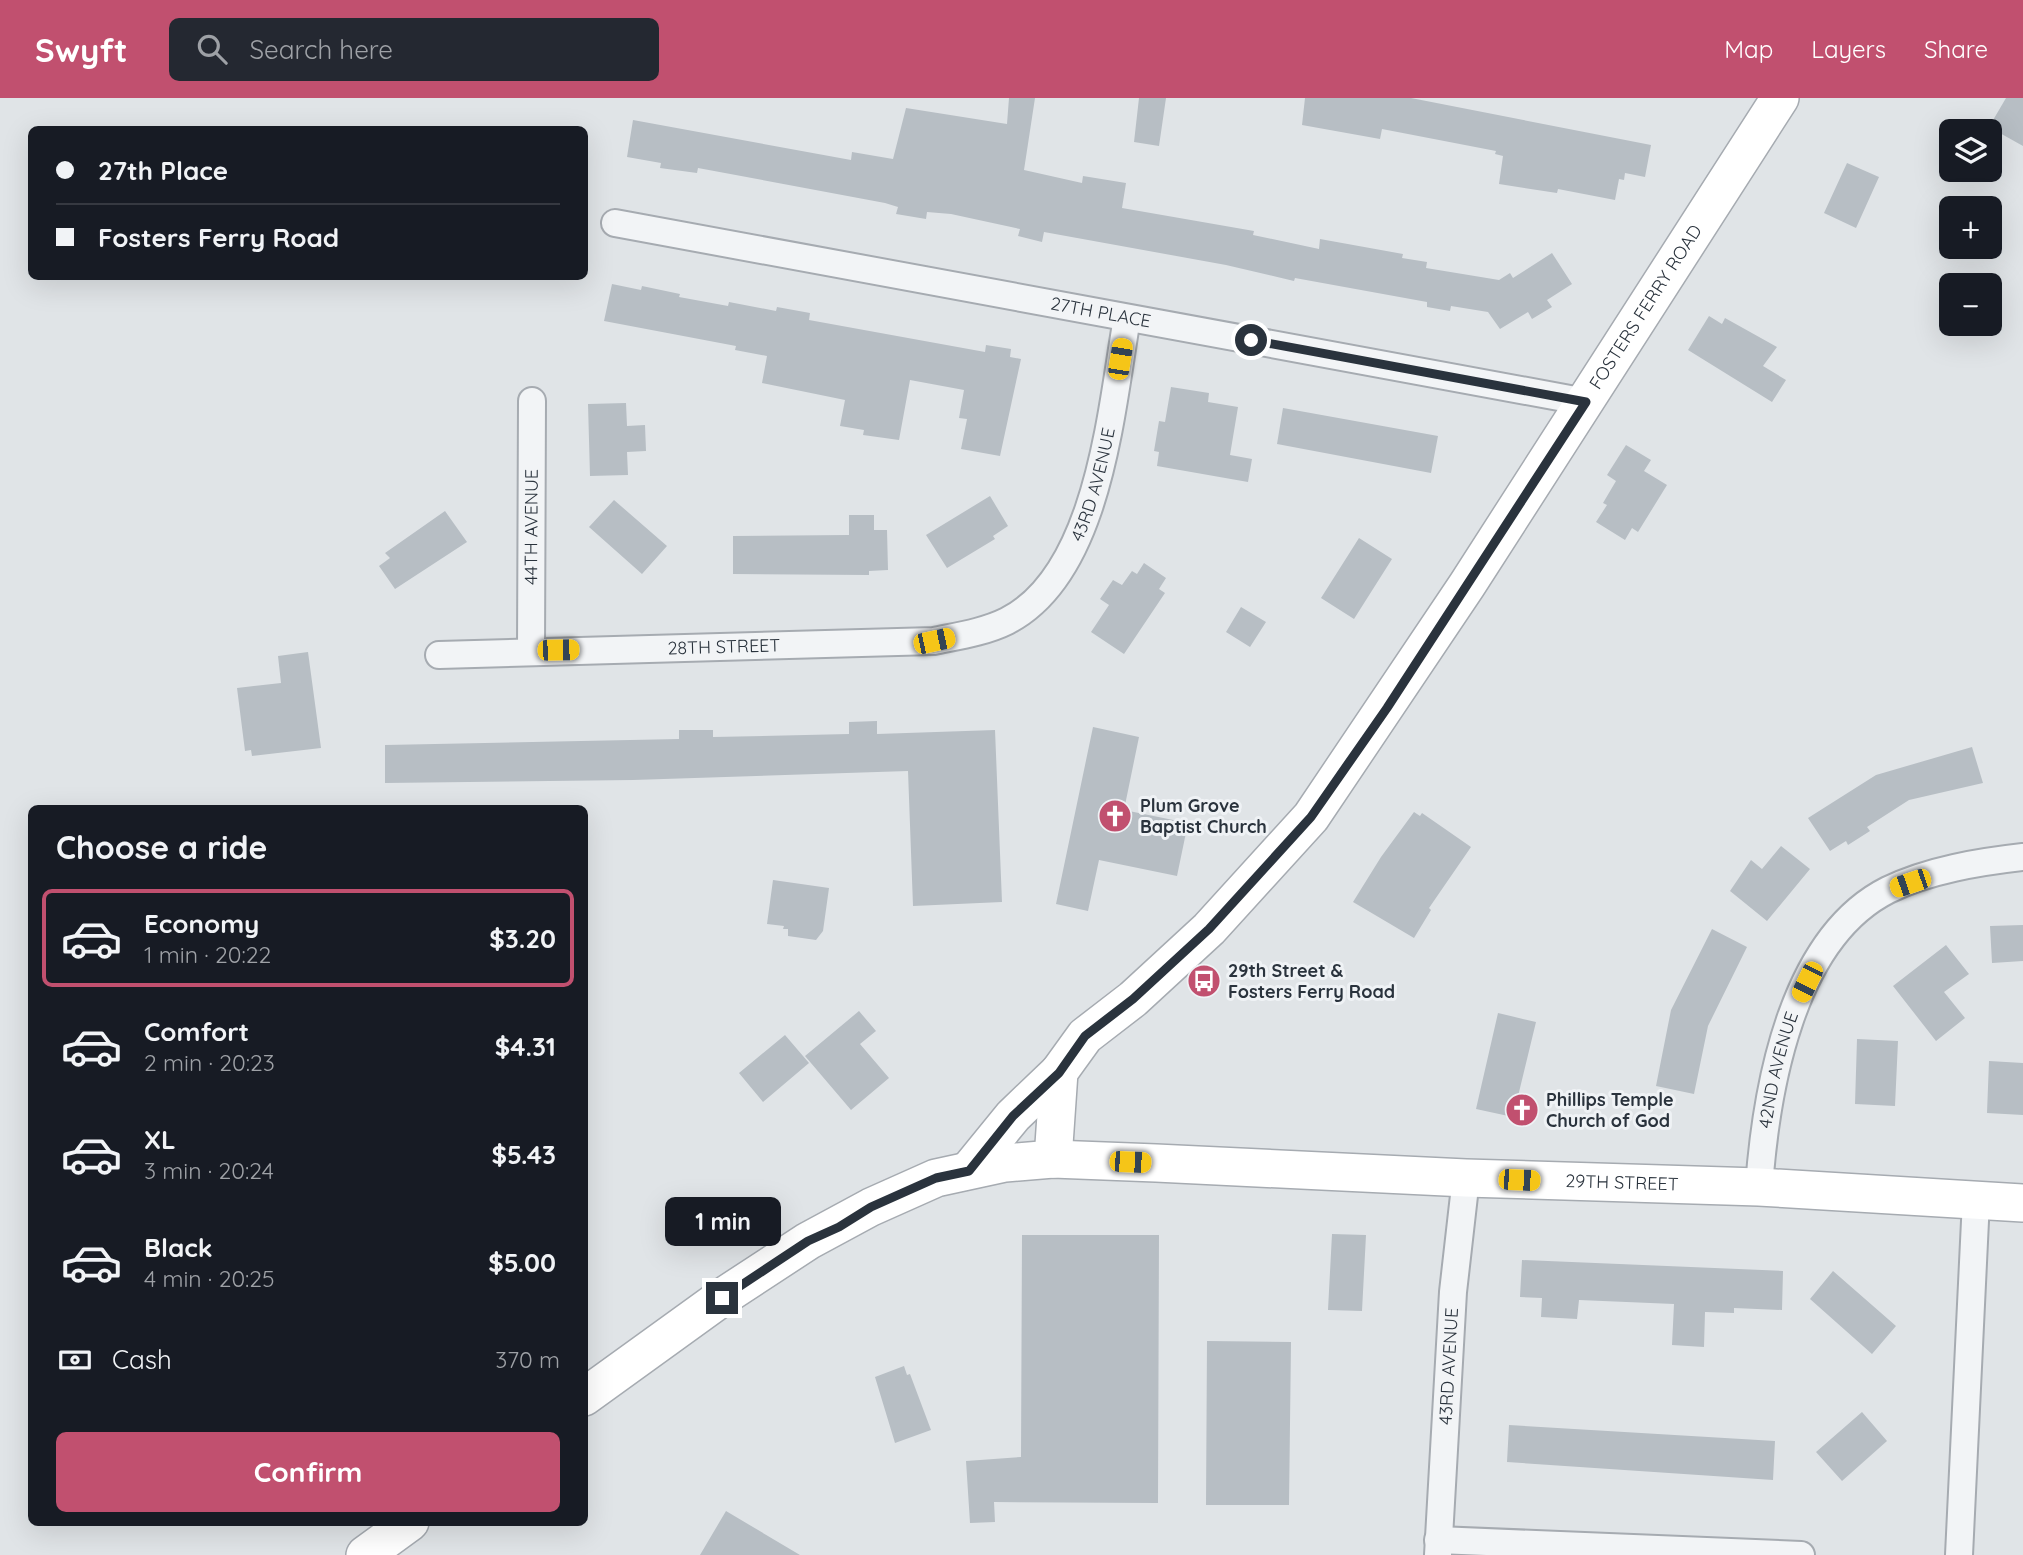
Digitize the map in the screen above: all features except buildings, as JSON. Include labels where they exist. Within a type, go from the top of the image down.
[{"type":"street","name":"FOSTERS FERRY ROAD","points":[[969,1171],[1013,1116],[1059,1073],[1085,1036],[1133,999],[1209,929],[1311,817],[1387,708],[1586,402],[1770,100]]},
{"type":"street","name":"27TH PLACE","points":[[614,223],[1586,402]]},
{"type":"street","name":"43RD AVENUE","points":[[1006,622],[1037,601],[1061,573],[1079,540],[1090,507],[1110,414],[1126,318]]},
{"type":"street","name":"44TH AVENUE","points":[[531,651],[532,401]]},
{"type":"street","name":"28TH STREET","points":[[439,655],[934,641],[1006,622]]},
{"type":"street","name":"42ND AVENUE","points":[[1759,1187],[1762,1137],[1776,1063],[1791,1020],[1815,967],[1835,936],[1860,911],[1888,890],[1954,868],[2023,857]]},
{"type":"street","points":[[588,1394],[722,1298],[808,1241],[839,1227],[871,1207],[936,1178],[1005,1163],[1053,1159],[1059,1073]]},
{"type":"street","name":"29TH STREET","points":[[1053,1159],[1466,1178],[1759,1187],[2023,1203]]},
{"type":"street","name":"43RD AVENUE","points":[[1438,1548],[1452,1305],[1466,1178]]},
{"type":"street","points":[[1959,1555],[1976,1200]]},
{"type":"street","points":[[365,1555],[405,1526]]},
{"type":"street","points":[[1438,1548],[1801,1555]]},
{"type":"place","name":"Plum Grove Baptist Church","points":[[1115,816]]},
{"type":"place","name":"29th Street & Fosters Ferry Road","points":[[1204,981]]},
{"type":"place","name":"Phillips Temple Church of God","points":[[1522,1110]]},
{"type":"route","points":[[722,1298],[808,1241],[839,1227],[871,1207],[936,1178],[969,1171],[1029,1098],[1059,1073],[1085,1036],[1133,999],[1209,929],[1311,817],[1387,708],[1586,402],[1251,340]]}]
